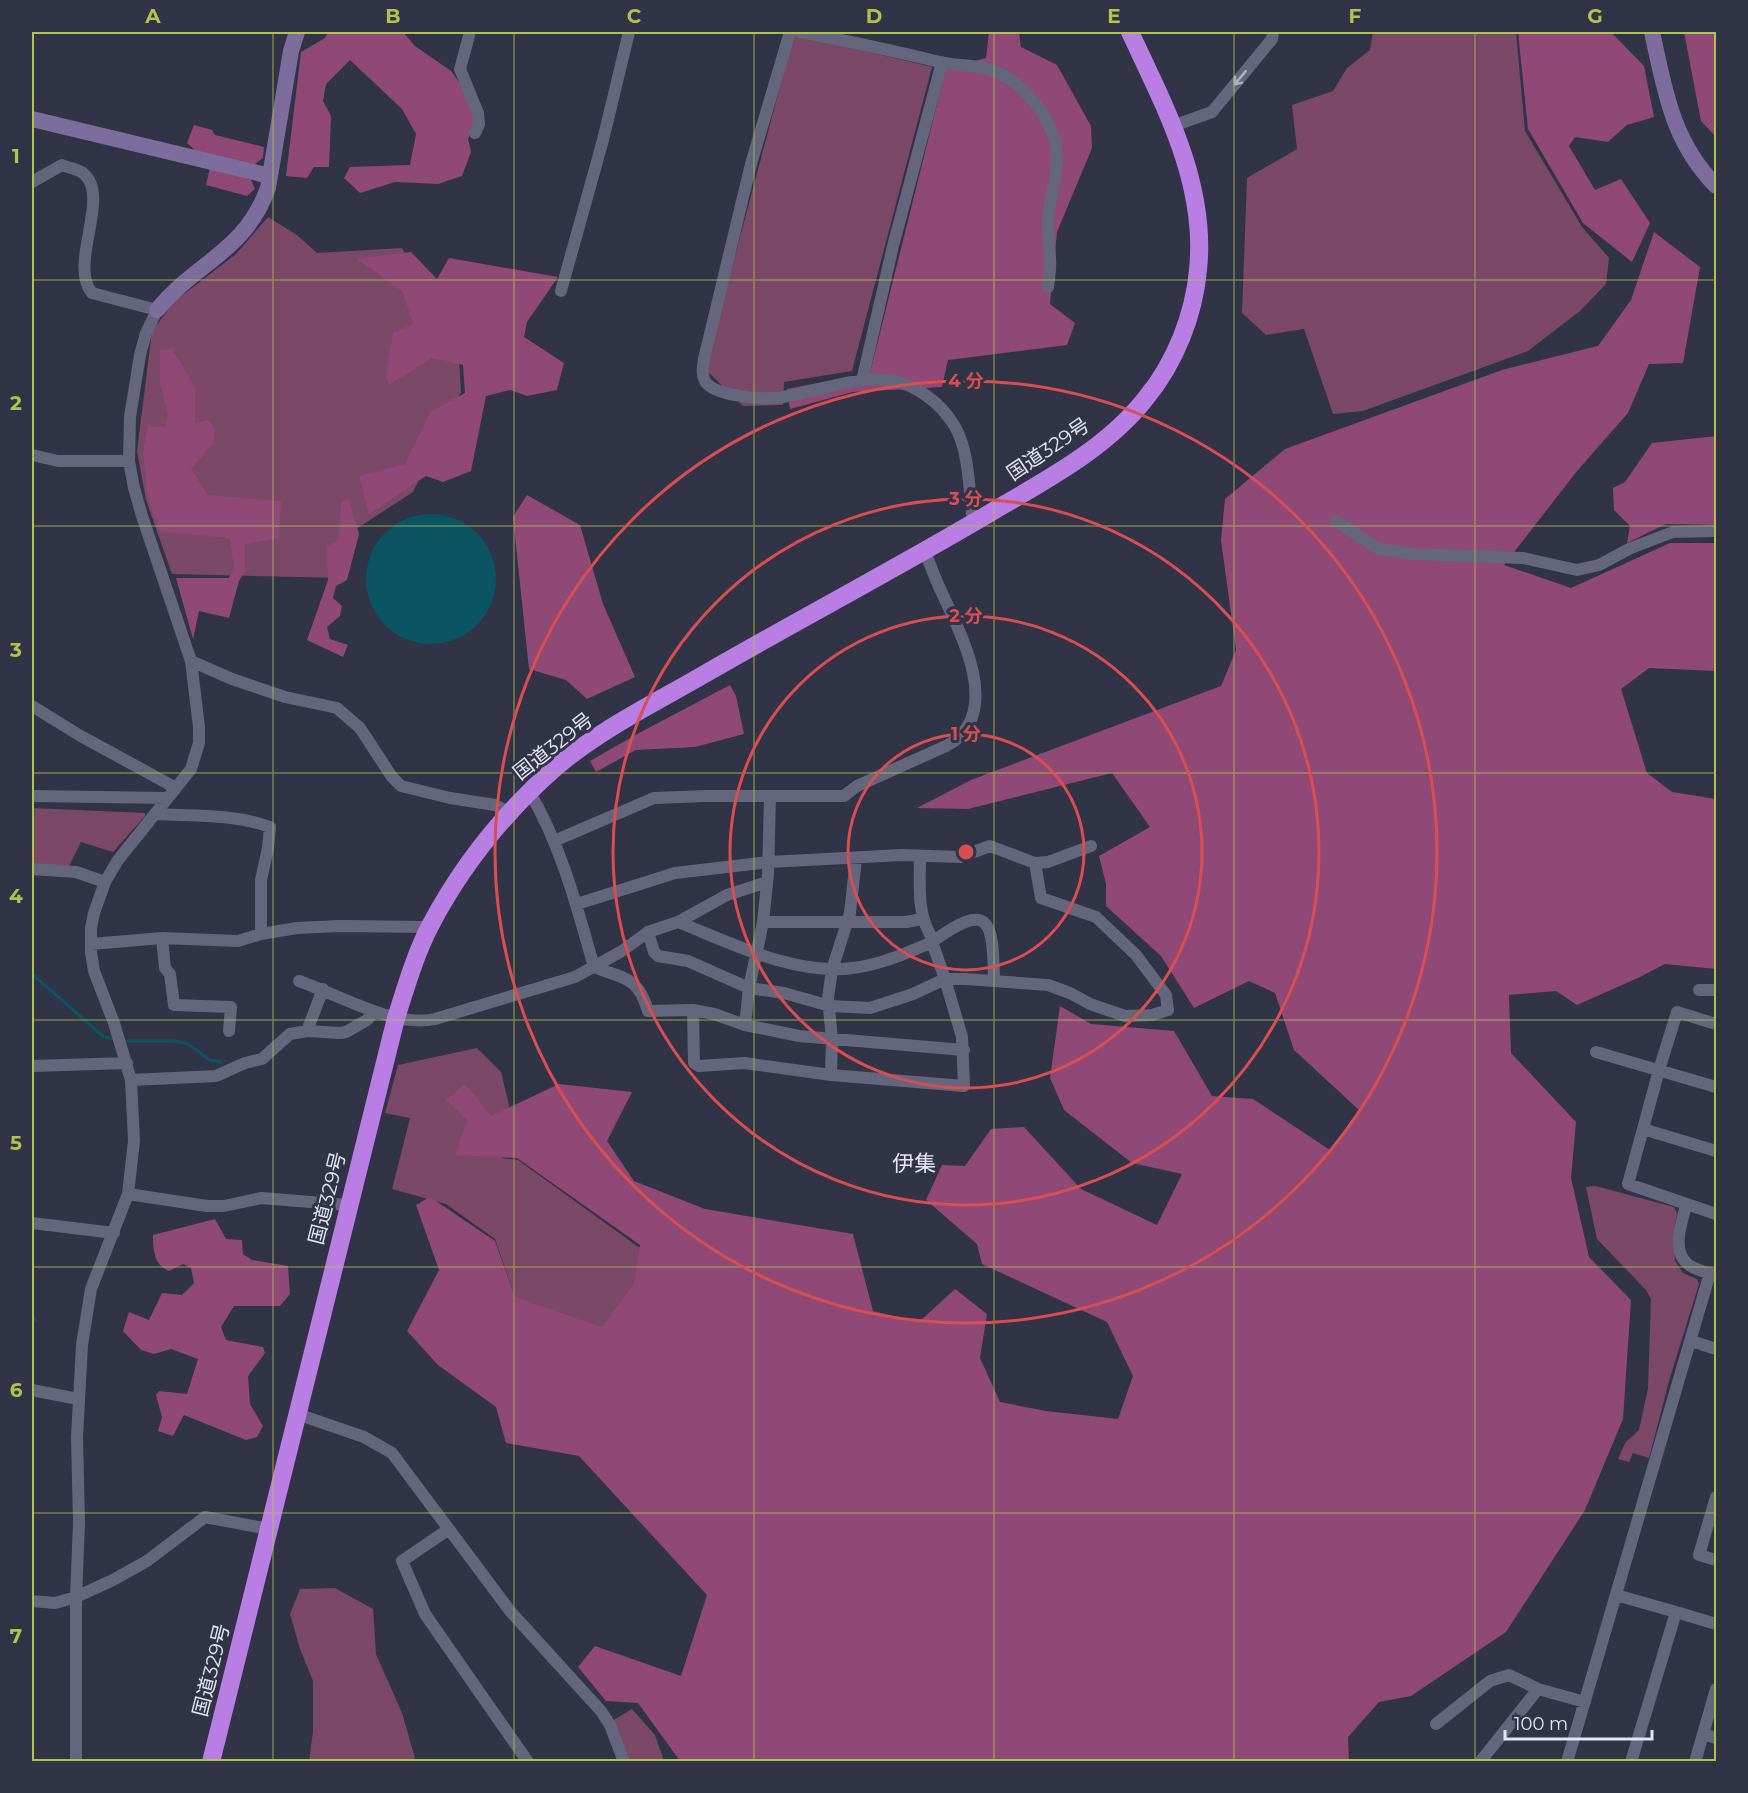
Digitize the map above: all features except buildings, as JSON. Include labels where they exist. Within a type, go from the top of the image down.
[{"type":"highway","name":"国道329号","points":[[211,1761],[396,1018],[410,973],[430,927],[472,860],[510,812],[530,791],[589,742],[754,645],[1032,488],[1111,434],[1146,399],[1159,381],[1186,326],[1193,300],[1200,252],[1196,201],[1189,172],[1173,126],[1130,32]]},
{"type":"street","points":[[76,1761],[78,1399],[82,1345],[87,1305],[128,1194],[134,1141],[131,1080],[127,1063],[94,971],[91,944],[94,913],[105,882],[118,860],[191,769],[199,743],[191,661],[134,488],[129,461],[130,417],[140,355],[146,333],[157,310],[172,292],[227,250],[245,231],[263,202],[270,176],[291,51],[297,32]]},
{"type":"street","points":[[470,32],[460,69],[478,113],[479,124],[475,133]]},
{"type":"street","points":[[561,291],[603,140],[629,32]]},
{"type":"street","points":[[790,32],[751,164],[702,373],[711,388],[733,395],[780,398],[862,381],[886,379],[915,388],[942,408],[957,431],[965,457],[973,523]]},
{"type":"street","points":[[801,32],[942,62],[981,66],[1007,77],[1038,108],[1049,126],[1055,143],[1056,170],[1048,220],[1051,262],[1048,287]]},
{"type":"street","points":[[1173,126],[1212,112],[1272,39],[1273,32]]},
{"type":"street","points":[[1652,32],[1674,122],[1701,170],[1716,186]]},
{"type":"street","points":[[862,381],[896,236],[942,62]]},
{"type":"street","points":[[32,119],[270,176]]},
{"type":"street","points":[[32,182],[62,165],[83,173],[93,196],[85,253],[87,288],[92,293],[157,310]]},
{"type":"street","points":[[32,455],[58,461],[129,461]]},
{"type":"street","points":[[1336,521],[1379,549],[1414,554],[1523,558],[1577,570],[1599,565],[1631,548],[1673,532],[1716,531]]},
{"type":"street","points":[[554,841],[654,798],[844,796],[857,786],[946,746],[960,737],[972,717],[975,691],[970,660],[956,620],[941,592],[924,551]]},
{"type":"street","points":[[191,661],[232,679],[285,697],[337,708],[360,728],[392,777],[401,786],[450,798],[495,805],[510,812]]},
{"type":"street","points":[[32,706],[172,793]]},
{"type":"street","points":[[530,791],[554,841],[576,904],[594,967]]},
{"type":"street","points":[[32,796],[172,793]]},
{"type":"street","points":[[745,1025],[763,922],[769,862],[770,796]]},
{"type":"street","points":[[157,814],[235,819],[270,827],[261,880],[261,934]]},
{"type":"street","points":[[576,904],[675,873],[769,862],[902,855],[960,857],[990,846],[1035,863],[1048,862],[1091,846]]},
{"type":"street","points":[[693,1011],[693,1063],[699,1066],[744,1062],[831,1075],[964,1086],[962,1037],[933,942],[922,919],[920,856]]},
{"type":"street","points":[[831,1075],[832,1040],[828,998],[832,970],[847,921],[856,859]]},
{"type":"street","points":[[648,932],[658,956],[688,961],[750,988],[784,993],[830,1006],[870,1008],[913,994],[945,979],[994,980],[1048,985],[1090,1004],[1125,1016],[1152,1015],[1168,1010],[1166,995],[1136,955],[1096,917],[1041,898],[1035,863]]},
{"type":"street","points":[[32,869],[76,872],[105,882]]},
{"type":"street","points":[[299,981],[374,1012],[419,1023],[566,980],[594,967],[648,932],[678,922],[727,895],[766,882]]},
{"type":"street","points":[[678,922],[757,953],[808,968],[832,970],[872,964],[933,942],[969,920],[979,918],[988,926],[992,940],[994,980]]},
{"type":"street","points":[[763,922],[906,922],[922,919]]},
{"type":"street","points":[[91,944],[162,938],[238,941],[261,934],[297,928],[430,927]]},
{"type":"street","points":[[162,938],[165,968],[170,974],[174,1005],[231,1006],[229,1031]]},
{"type":"street","points":[[594,967],[627,979],[638,986],[644,995],[648,1011],[693,1011],[714,1014],[745,1025],[799,1036],[964,1050]]},
{"type":"street","points":[[307,1031],[323,989]]},
{"type":"street","points":[[1699,990],[1716,990]]},
{"type":"street","points":[[131,1080],[216,1076],[244,1063],[262,1059],[290,1034],[307,1031],[346,1032],[367,1020],[374,1012]]},
{"type":"street","points":[[1716,1024],[1677,1012],[1628,1184],[1716,1214]]},
{"type":"street","points":[[1596,1052],[1716,1087]]},
{"type":"street","points":[[32,1066],[127,1063]]},
{"type":"street","points":[[1643,1129],[1716,1151]]},
{"type":"street","points":[[128,1194],[207,1206],[224,1206],[261,1198],[348,1205]]},
{"type":"street","points":[[1567,1761],[1713,1274],[1688,1265],[1680,1251],[1678,1237],[1686,1205]]},
{"type":"street","points":[[32,1223],[114,1233]]},
{"type":"street","points":[[1692,1341],[1716,1348]]},
{"type":"street","points":[[32,1390],[78,1399]]},
{"type":"street","points":[[297,1414],[364,1437],[392,1453],[510,1611],[601,1710],[610,1725],[624,1761]]},
{"type":"street","points":[[1716,1497],[1699,1555],[1716,1560]]},
{"type":"street","points":[[32,1601],[55,1604],[113,1580],[147,1561],[205,1517],[269,1529]]},
{"type":"street","points":[[449,1529],[402,1561],[425,1614],[528,1761]]},
{"type":"street","points":[[1616,1594],[1716,1624]]},
{"type":"street","points":[[1631,1761],[1676,1612]]},
{"type":"street","points":[[1436,1724],[1490,1682],[1509,1674],[1538,1689],[1585,1702]]},
{"type":"street","points":[[1480,1761],[1538,1689]]},
{"type":"street","points":[[1695,1761],[1716,1689]]},
{"type":"street","points":[[1703,1734],[1716,1738]]},
{"type":"shaded area","points":[[328,32],[403,32],[415,46],[451,71],[464,89],[475,121],[468,139],[471,152],[462,176],[438,184],[395,182],[360,193],[344,178],[350,167],[410,165],[416,134],[402,109],[350,60],[326,84],[323,101],[331,116],[329,167],[314,167],[307,178],[286,176],[301,52],[325,38]]},
{"type":"shaded area","points":[[989,32],[1019,32],[1021,47],[1057,65],[1091,126],[1092,148],[1057,232],[1050,304],[1075,323],[1067,345],[948,360],[942,387],[853,392],[790,409],[787,389],[870,373],[946,68],[986,58]]},
{"type":"shaded area","points":[[1373,32],[1516,32],[1525,131],[1582,227],[1609,258],[1606,284],[1580,311],[1528,351],[1363,411],[1333,414],[1304,329],[1266,335],[1242,313],[1247,178],[1297,149],[1292,105],[1333,91],[1347,68],[1370,50]]},
{"type":"shaded area","points":[[1518,32],[1611,32],[1644,66],[1654,117],[1627,125],[1608,142],[1575,137],[1569,146],[1595,190],[1621,179],[1650,223],[1632,262],[1583,223],[1528,129]]},
{"type":"shaded area","points":[[1684,32],[1716,32],[1716,137],[1701,121]]},
{"type":"shaded area","points":[[794,34],[932,67],[852,371],[784,382],[783,405],[743,406],[707,371],[718,320]]},
{"type":"shaded area","points":[[194,125],[212,130],[215,135],[264,147],[263,158],[251,167],[196,151],[187,143]]},
{"type":"shaded area","points":[[210,168],[249,175],[255,189],[247,196],[206,185]]},
{"type":"shaded area","points":[[268,217],[297,235],[317,253],[402,248],[459,359],[461,392],[413,492],[353,531],[343,578],[172,574],[146,500],[137,451],[152,331],[175,301],[236,254]]},
{"type":"shaded area","points":[[1654,232],[1700,267],[1683,363],[1649,364],[1628,413],[1577,471],[1504,565],[1571,588],[1670,543],[1716,543],[1716,671],[1649,668],[1621,689],[1647,773],[1672,792],[1716,799],[1716,969],[1665,964],[1577,1005],[1556,991],[1509,995],[1511,1053],[1576,1122],[1571,1178],[1589,1257],[1631,1300],[1623,1419],[1585,1510],[1506,1632],[1411,1696],[1379,1702],[1348,1737],[1349,1761],[680,1761],[638,1703],[606,1701],[578,1667],[595,1646],[681,1676],[707,1595],[579,1456],[506,1443],[496,1407],[438,1365],[407,1331],[439,1270],[416,1205],[430,1197],[495,1241],[515,1297],[602,1327],[634,1284],[640,1245],[517,1158],[455,1155],[467,1120],[446,1100],[465,1084],[491,1116],[559,1084],[632,1092],[607,1141],[634,1181],[705,1209],[853,1234],[873,1311],[919,1322],[955,1289],[987,1314],[980,1358],[1000,1402],[1046,1411],[1118,1419],[1133,1376],[1107,1322],[982,1264],[977,1244],[926,1200],[942,1165],[965,1166],[991,1129],[1024,1127],[1081,1189],[1157,1225],[1182,1174],[1132,1163],[1064,1110],[1050,1078],[1060,1006],[1091,1024],[1174,1031],[1212,1096],[1253,1099],[1330,1150],[1359,1110],[1294,1050],[1275,993],[1249,981],[1194,1008],[1161,956],[1106,906],[1106,884],[1099,856],[1150,827],[1112,773],[968,809],[917,808],[971,780],[1221,686],[1236,650],[1221,540],[1225,499],[1285,449],[1502,370],[1598,346],[1631,300]]},
{"type":"shaded area","points":[[411,252],[437,279],[449,258],[558,277],[527,322],[524,337],[564,363],[557,390],[527,396],[510,390],[486,396],[471,471],[443,482],[426,476],[369,514],[359,476],[405,464],[430,412],[465,393],[463,365],[432,358],[389,385],[386,376],[393,333],[413,324],[403,292],[357,259]]},
{"type":"shaded area","points":[[172,349],[195,387],[195,423],[209,420],[215,429],[213,444],[191,469],[208,495],[281,501],[279,538],[245,544],[245,571],[239,581],[229,618],[199,611],[193,639],[176,578],[229,578],[234,567],[230,538],[160,532],[148,498],[143,453],[148,426],[164,427],[168,415],[160,383],[160,350]]},
{"type":"shaded area","points":[[1716,436],[1716,525],[1666,524],[1627,543],[1630,526],[1614,510],[1613,488],[1625,482],[1652,443]]},
{"type":"shaded area","points":[[527,495],[580,525],[603,604],[635,677],[587,699],[566,680],[529,669],[513,517]]},
{"type":"shaded area","points":[[349,500],[359,534],[347,580],[336,586],[333,598],[342,606],[340,616],[327,627],[330,639],[348,645],[343,657],[307,640],[328,580],[327,546],[339,539],[341,501]]},
{"type":"shaded area","points":[[431,514],[456,519],[477,533],[491,554],[496,579],[491,604],[477,625],[456,639],[431,644],[406,639],[385,625],[371,604],[366,579],[371,554],[385,533],[406,519]]},
{"type":"shaded area","points":[[730,685],[736,696],[744,734],[695,747],[636,750],[596,772],[590,761]]},
{"type":"shaded area","points":[[32,808],[145,813],[145,816],[113,852],[81,842],[69,866],[32,866]]},
{"type":"shaded area","points":[[477,1048],[501,1072],[509,1105],[502,1158],[518,1160],[637,1246],[709,1279],[663,1377],[526,1329],[495,1239],[446,1204],[392,1189],[410,1118],[385,1113],[398,1065]]},
{"type":"shaded area","points":[[1595,1186],[1674,1207],[1677,1213],[1673,1236],[1675,1261],[1683,1273],[1697,1279],[1699,1284],[1669,1381],[1649,1458],[1633,1453],[1629,1462],[1618,1459],[1625,1443],[1639,1430],[1648,1388],[1651,1299],[1646,1290],[1597,1239],[1586,1187]]},
{"type":"shaded area","points":[[215,1219],[226,1239],[242,1240],[243,1254],[252,1260],[288,1266],[290,1294],[280,1306],[234,1306],[221,1327],[226,1340],[263,1347],[265,1353],[248,1376],[250,1404],[263,1426],[257,1437],[246,1440],[184,1415],[173,1436],[158,1431],[162,1417],[156,1395],[159,1391],[187,1394],[198,1359],[171,1349],[154,1354],[141,1350],[123,1331],[129,1312],[149,1320],[162,1293],[182,1295],[194,1283],[191,1268],[183,1264],[169,1271],[160,1265],[154,1251],[153,1235]]},
{"type":"shaded area","points":[[335,1588],[373,1609],[376,1654],[402,1713],[415,1758],[408,1761],[309,1761],[313,1731],[313,1681],[300,1649],[290,1614],[300,1589]]},
{"type":"shaded area","points":[[632,1709],[655,1735],[664,1761],[628,1761],[612,1721]]},
{"type":"waterway","points":[[32,974],[104,1037],[115,1039]]},
{"type":"waterway","points":[[124,1041],[175,1041],[188,1044],[210,1060],[221,1062]]},
{"type":"waterway","points":[[32,1314],[36,1320]]},
{"type":"district","name":"伊集","points":[[914,1163]]}]
